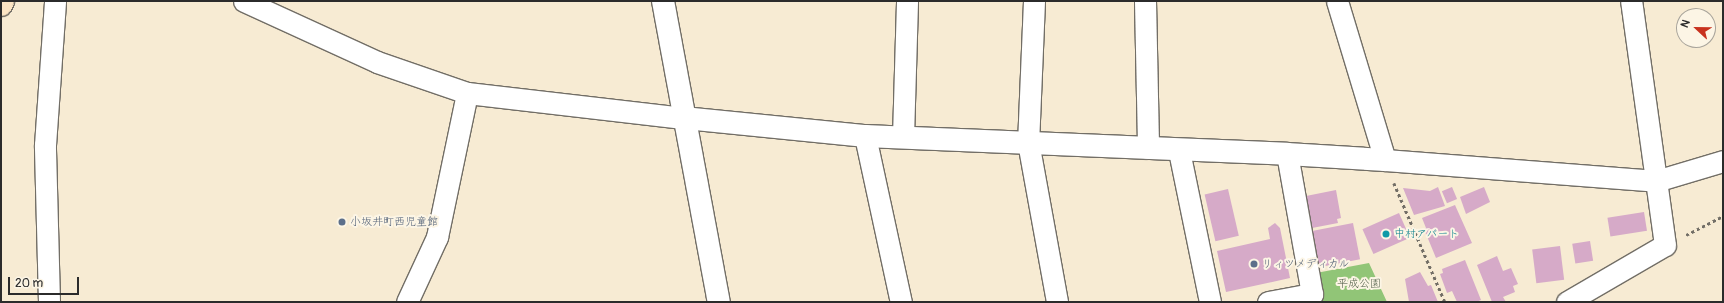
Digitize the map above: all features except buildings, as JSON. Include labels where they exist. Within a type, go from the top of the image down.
[{"type":"main road","points":[[1,5],[3,1]]},
{"type":"street","points":[[49,302],[45,145],[55,1]]},
{"type":"street","points":[[244,1],[377,62],[467,93],[684,118],[865,136],[1028,142],[1179,151],[1287,154],[1656,181],[1723,161]]},
{"type":"street","points":[[663,1],[719,302]]},
{"type":"street","points":[[903,137],[907,1]]},
{"type":"street","points":[[1034,1],[1028,142],[1057,302]]},
{"type":"street","points":[[1145,1],[1148,148]]},
{"type":"street","points":[[1337,1],[1385,160]]},
{"type":"street","points":[[1567,302],[1665,245],[1631,1]]},
{"type":"street","points":[[407,302],[437,237],[467,93]]},
{"type":"street","points":[[865,136],[900,302]]},
{"type":"street","points":[[1179,151],[1210,302]]},
{"type":"street","points":[[1268,302],[1312,294],[1287,154]]},
{"type":"path","points":[[1385,160],[1445,302]]},
{"type":"path","points":[[1665,245],[1723,216]]},
{"type":"green space","name":"平成公園","points":[[1369,263],[1387,302],[1309,302],[1321,299],[1316,273]]},
{"type":"place","name":"小坂井町西児童館","points":[[342,222]]},
{"type":"place","name":"中村アパート","points":[[1386,234]]},
{"type":"place","name":"リィツメディカル","points":[[1254,264]]}]
